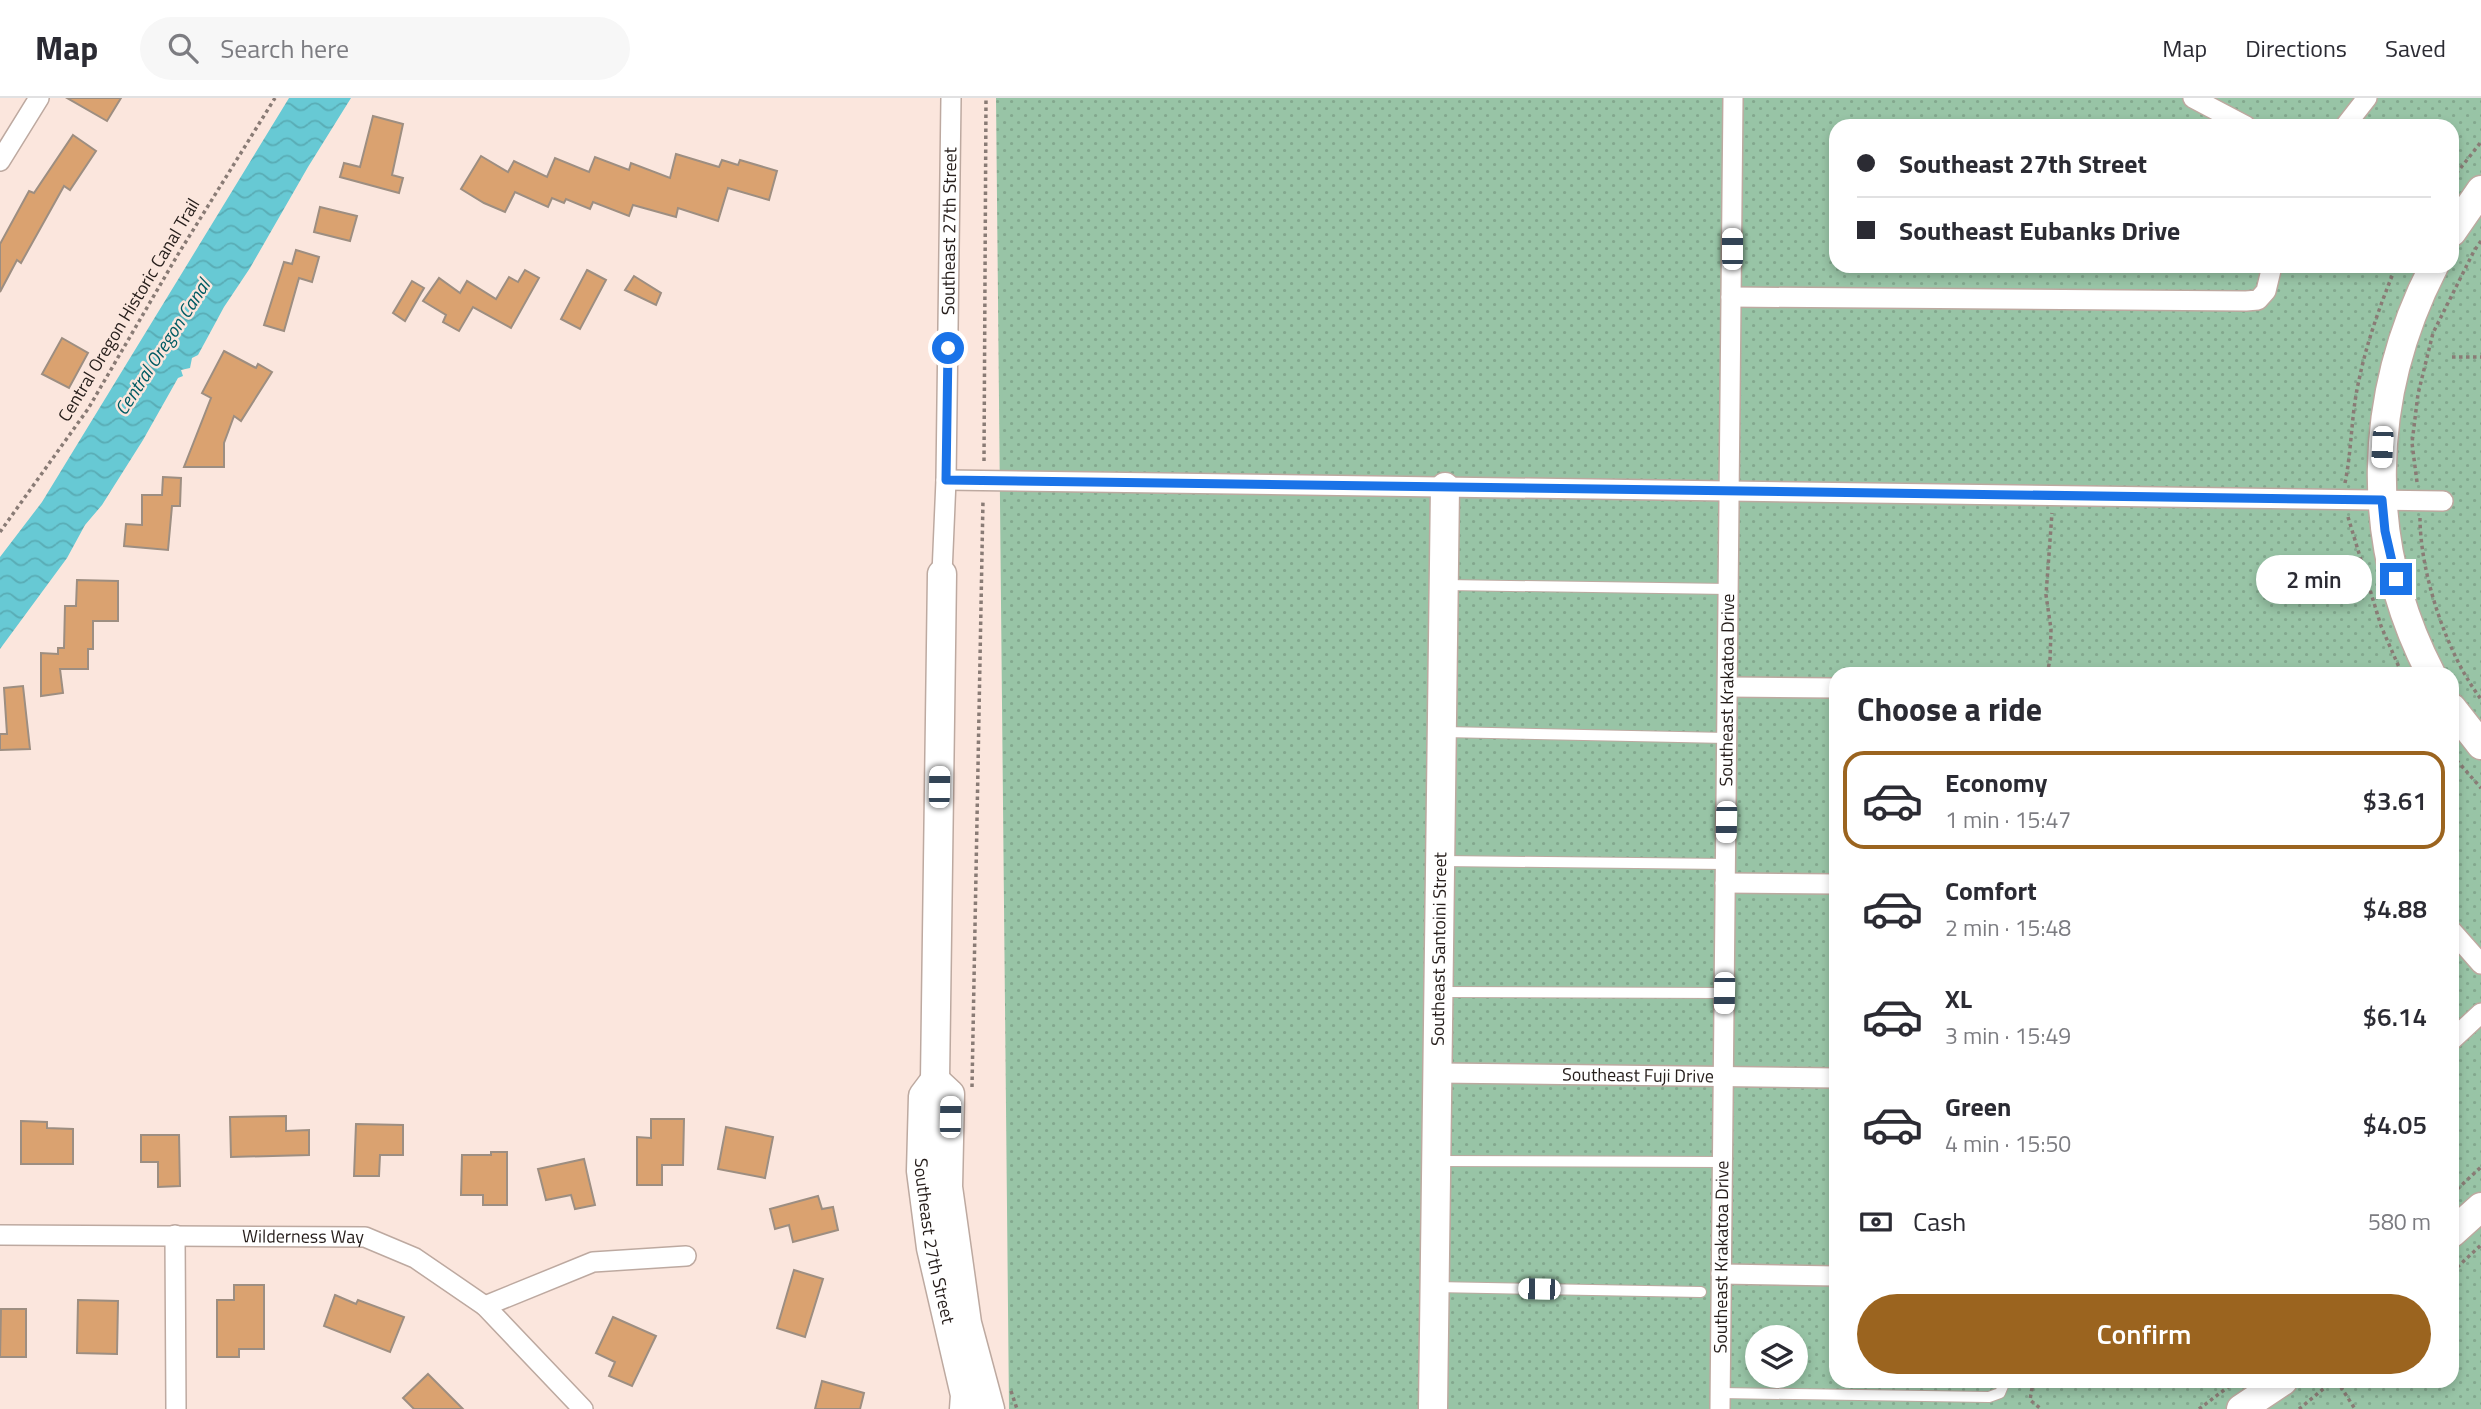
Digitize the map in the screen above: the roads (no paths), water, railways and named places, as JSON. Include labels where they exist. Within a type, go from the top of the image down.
[{"type":"street","points":[[0,161],[39,98]]},
{"type":"street","name":"Southeast 27th Street","points":[[942,574],[946,480],[951,98]]},
{"type":"street","name":"Southeast Krakatoa Drive","points":[[1720,1401],[1733,98]]},
{"type":"street","points":[[2193,98],[2233,119]]},
{"type":"street","points":[[2350,119],[2367,98]]},
{"type":"street","points":[[2459,222],[2481,190]]},
{"type":"street","points":[[1731,297],[2246,302],[2258,300],[2266,291],[2270,273]]},
{"type":"street","points":[[2428,667],[2400,596],[2385,531],[2381,471],[2384,424],[2392,377],[2406,330],[2431,273]]},
{"type":"street","points":[[946,480],[2443,501]]},
{"type":"street","name":"Southeast Santoini Street","points":[[1433,1409],[1445,487]]},
{"type":"street","points":[[935,1080],[942,574]]},
{"type":"street","points":[[1728,687],[1829,688]]},
{"type":"street","points":[[2459,717],[2481,745]]},
{"type":"street","points":[[1726,873],[1829,883]]},
{"type":"street","points":[[2459,939],[2481,964]]},
{"type":"street","points":[[2459,1033],[2481,1013]]},
{"type":"street","name":"Southeast Fuji Drive","points":[[1438,1073],[1829,1078]]},
{"type":"street","name":"Southeast 27th Street","points":[[964,1409],[965,1395],[930,1248],[921,1171],[923,1096],[935,1080],[950,1094],[948,1187],[967,1323],[990,1409]]},
{"type":"street","points":[[2459,1226],[2481,1207]]},
{"type":"street","name":"Wilderness Way","points":[[0,1235],[365,1237],[415,1258],[485,1306],[583,1409]]},
{"type":"street","points":[[175,1235],[176,1409]]},
{"type":"street","points":[[485,1306],[593,1262],[686,1256]]},
{"type":"street","points":[[1721,1274],[1829,1276]]},
{"type":"street","points":[[2241,1409],[2272,1388]]},
{"type":"lane","points":[[1444,585],[1729,589]]},
{"type":"lane","points":[[1442,732],[1727,738]]},
{"type":"lane","points":[[1440,860],[1726,873]]},
{"type":"lane","points":[[1438,992],[1724,993]]},
{"type":"lane","points":[[1436,1161],[1723,1162]]},
{"type":"lane","points":[[1435,1287],[1701,1292]]},
{"type":"lane","points":[[1720,1401],[1989,1397],[2000,1393],[2002,1388]]},
{"type":"water","name":"Central Oregon Canal","points":[[289,98],[351,98],[224,307],[198,355],[192,358],[190,368],[181,370],[183,376],[178,378],[102,505],[85,525],[67,558],[0,649],[0,557],[42,502]]}]
